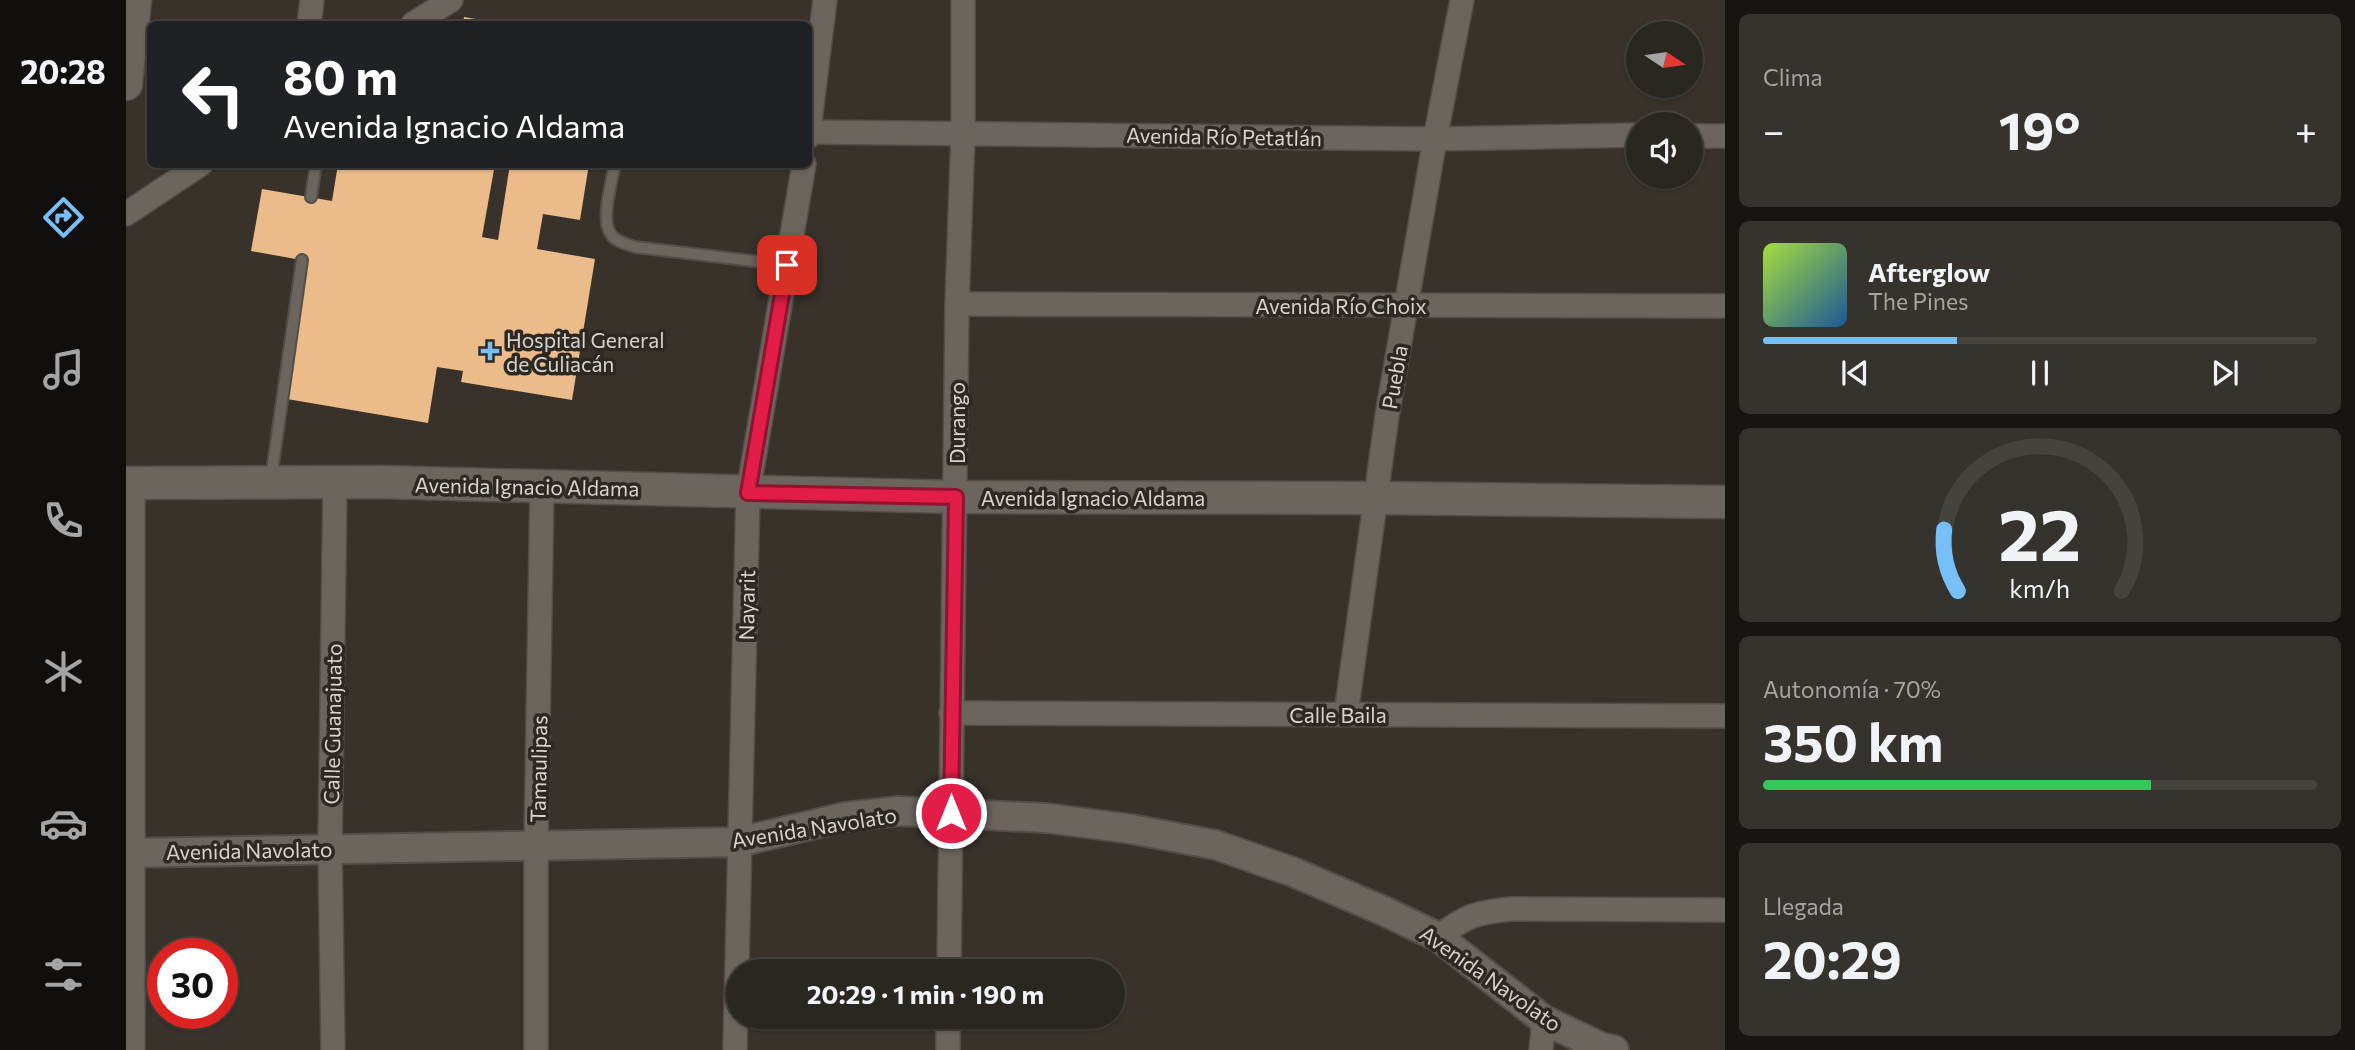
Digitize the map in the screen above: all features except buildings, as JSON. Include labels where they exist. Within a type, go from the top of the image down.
[{"type":"main road","points":[[126,84],[135,0]]},
{"type":"main road","name":"Avenida Ignacio Aldama","points":[[129,483],[335,482],[956,497],[1725,502]]},
{"type":"street","points":[[309,21],[312,0]]},
{"type":"street","points":[[812,106],[825,0]]},
{"type":"street","name":"Durango","points":[[949,959],[963,0]]},
{"type":"street","name":"Puebla","points":[[1346,715],[1406,305],[1462,0]]},
{"type":"street","points":[[419,21],[443,8]]},
{"type":"street","name":"Avenida Río Petatlán","points":[[812,131],[1435,139],[1626,135]]},
{"type":"street","points":[[1703,136],[1725,136]]},
{"type":"street","points":[[126,214],[195,168]]},
{"type":"street","name":"Nayarit","points":[[735,1050],[748,493],[803,168]]},
{"type":"street","name":"Avenida Río Choix","points":[[957,304],[1725,306]]},
{"type":"street","name":"Calle Guanajuato","points":[[333,1050],[330,848],[335,482]]},
{"type":"street","points":[[129,483],[132,1050]]},
{"type":"street","name":"Tamaulipas","points":[[536,1050],[542,487]]},
{"type":"street","name":"Calle Baila","points":[[951,713],[1725,716]]},
{"type":"street","name":"Avenida Navolato","points":[[129,853],[739,842],[845,817],[898,811],[1046,818],[1131,829],[1216,845],[1293,872],[1386,912],[1438,937],[1544,1020],[1601,1047],[1614,1050]]},
{"type":"street","points":[[1438,937],[1463,918],[1511,909],[1725,910]]},
{"type":"street","points":[[1541,1050],[1544,1020]]},
{"type":"street","points":[[948,1029],[948,1050]]},
{"type":"lane","points":[[311,197],[315,168]]},
{"type":"lane","points":[[614,168],[607,221],[610,234],[618,241],[635,247],[787,265]]},
{"type":"lane","points":[[271,482],[302,260]]},
{"type":"place","name":"Hospital General de Culiacán","points":[[490,351]]},
{"type":"route","points":[[787,265],[748,493],[956,497],[951,813]]}]
